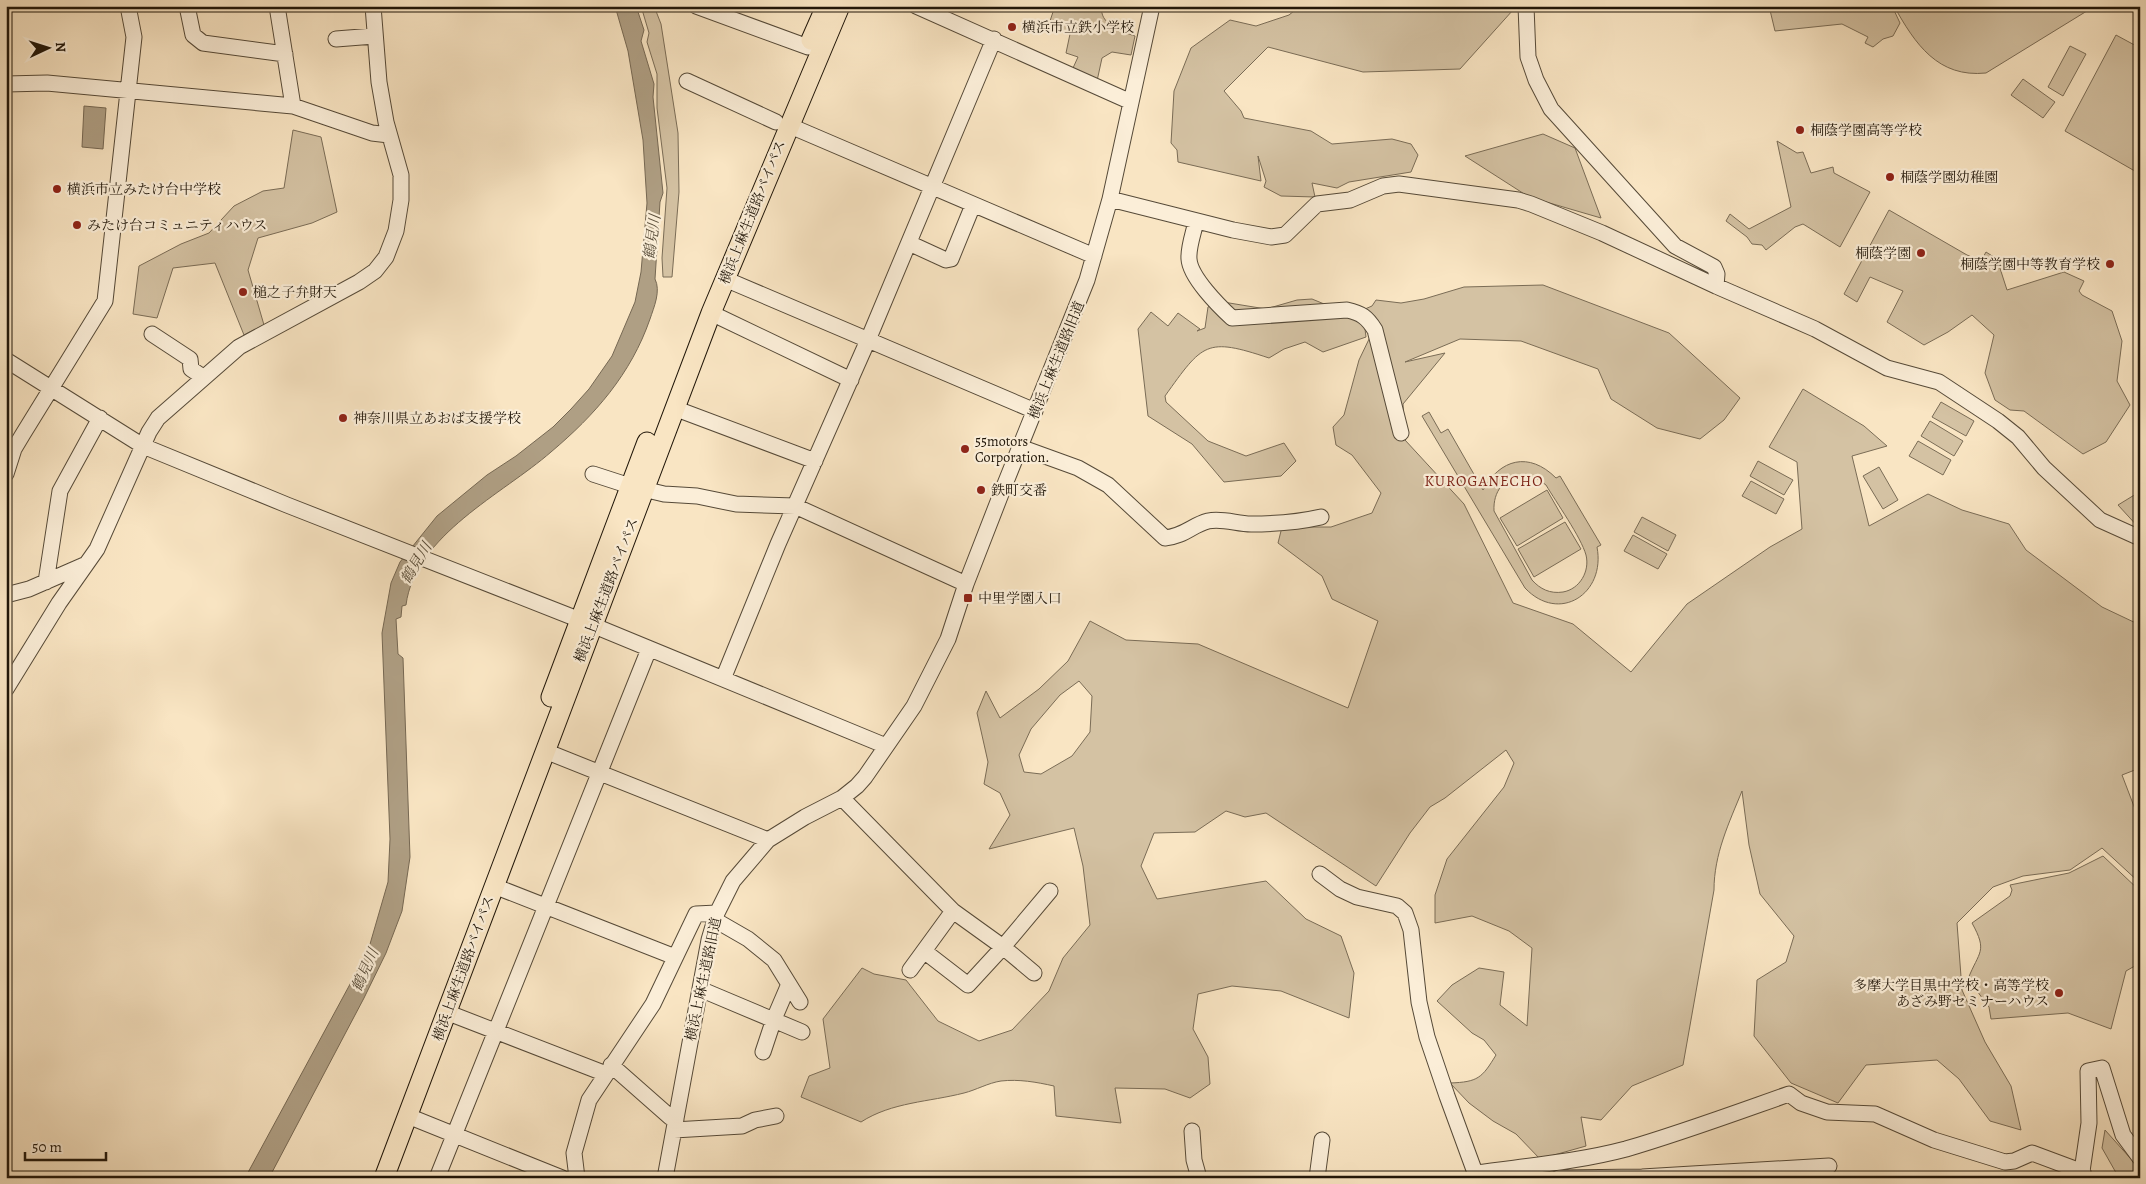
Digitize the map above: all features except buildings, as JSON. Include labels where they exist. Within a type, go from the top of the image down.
[{"type":"main road","name":"横浜上麻生道路バイパス","points":[[637,488],[674,408],[725,279],[808,47],[826,6]]},
{"type":"main road","name":"横浜上麻生道路バイパス","points":[[371,1178],[637,488],[782,123],[840,6]]},
{"type":"main road","name":"横浜上麻生道路バイパス","points":[[384,1178],[545,751],[586,623]]},
{"type":"street","points":[[7,472],[12,441],[50,388],[104,300],[134,37],[128,6]]},
{"type":"street","points":[[187,6],[193,36],[202,43],[285,54]]},
{"type":"street","points":[[278,6],[293,106]]},
{"type":"street","points":[[6,689],[85,564],[97,549],[143,446],[158,418],[238,347],[358,282],[375,271],[386,256],[396,231],[401,200],[400,175],[389,135],[379,82],[373,6]]},
{"type":"street","points":[[696,6],[808,47]]},
{"type":"street","points":[[916,6],[994,39],[1131,102]]},
{"type":"street","name":"横浜上麻生道路旧道","points":[[666,1178],[708,940],[716,916],[733,881],[768,840],[805,817],[842,798],[865,777],[914,706],[948,639],[966,584],[1082,296],[1110,199],[1152,6]]},
{"type":"street","points":[[1526,6],[1528,57],[1536,80],[1550,108],[1675,246],[1714,267],[1717,274],[1716,286]]},
{"type":"street","points":[[336,39],[374,36]]},
{"type":"street","points":[[724,679],[795,506],[868,340],[994,39]]},
{"type":"street","points":[[687,81],[932,188],[1094,256]]},
{"type":"street","points":[[6,84],[47,83],[293,106],[372,133],[389,135]]},
{"type":"street","points":[[1110,199],[1196,221],[1271,237],[1285,234],[1317,204],[1350,200],[1383,186],[1399,184],[1518,200],[1602,233],[1832,337],[1887,368],[1939,382],[1998,421],[2018,437],[2044,468],[2100,520],[2140,538]]},
{"type":"street","points":[[909,243],[946,260],[951,259],[973,205]]},
{"type":"street","points":[[1196,221],[1189,258],[1191,269],[1216,304],[1232,318],[1347,310],[1362,313],[1370,321],[1375,330],[1401,433]]},
{"type":"street","points":[[725,279],[1035,411]]},
{"type":"street","points":[[711,313],[850,380]]},
{"type":"street","points":[[152,334],[190,359],[191,369],[203,378]]},
{"type":"street","points":[[6,360],[143,446],[649,648],[886,746]]},
{"type":"street","points":[[674,408],[815,461]]},
{"type":"street","points":[[46,582],[60,490],[100,418]]},
{"type":"street","points":[[1020,447],[1078,468],[1108,485],[1165,538],[1177,537],[1208,521],[1226,520],[1250,524],[1287,522],[1321,516]]},
{"type":"street","points":[[594,474],[637,488],[664,494],[697,496],[736,504],[795,506],[966,584]]},
{"type":"street","points":[[6,595],[46,582],[85,564]]},
{"type":"street","points":[[438,1178],[649,648]]},
{"type":"street","points":[[545,751],[768,840]]},
{"type":"street","points":[[842,798],[953,911],[1003,947],[1034,973]]},
{"type":"street","points":[[1320,874],[1340,889],[1357,897],[1397,906],[1405,913],[1411,930],[1419,1002],[1428,1037],[1446,1096],[1476,1175],[1556,1163],[1625,1149],[1711,1122],[1789,1094],[1802,1103],[1827,1112],[1875,1114],[1934,1140],[2005,1162],[2014,1161],[2032,1153],[2082,1175],[2090,1123],[2088,1071],[2102,1068],[2123,1135],[2140,1158]]},
{"type":"street","points":[[494,886],[675,957]]},
{"type":"street","points":[[924,951],[968,985],[1050,891]]},
{"type":"street","points":[[910,970],[953,911]]},
{"type":"street","points":[[577,1178],[574,1153],[589,1100],[653,1004],[696,914],[716,916],[774,960],[800,1002]]},
{"type":"street","points":[[763,1052],[774,1019],[789,984]]},
{"type":"street","points":[[700,988],[802,1032]]},
{"type":"street","points":[[446,1012],[608,1069],[670,1117],[675,1124],[742,1126],[755,1120],[776,1116]]},
{"type":"street","points":[[408,1116],[562,1178]]},
{"type":"street","points":[[1192,1131],[1194,1160],[1199,1178]]},
{"type":"street","points":[[1317,1178],[1322,1140]]},
{"type":"street","points":[[1559,1178],[1642,1177],[1829,1166]]},
{"type":"shaded area","points":[[641,6],[654,6],[661,24],[678,133],[679,192],[672,277],[663,277],[662,258],[667,188],[657,108],[657,74],[647,42],[649,33]]},
{"type":"shaded area","points":[[1055,6],[1102,6],[1104,18],[1112,26],[1135,36],[1131,55],[1112,52],[1102,58],[1097,81],[1073,68],[1078,57],[1066,53],[1070,34],[1049,24]]},
{"type":"shaded area","points":[[1300,6],[1512,6],[1513,10],[1460,69],[1363,72],[1268,47],[1224,91],[1241,111],[1244,118],[1311,131],[1332,144],[1392,139],[1411,144],[1418,155],[1411,172],[1349,182],[1337,188],[1312,183],[1315,197],[1281,196],[1264,187],[1266,181],[1258,156],[1261,181],[1178,162],[1177,150],[1171,143],[1174,91],[1191,48],[1230,20],[1256,26],[1289,15]]},
{"type":"shaded area","points":[[1769,6],[1892,6],[1900,23],[1893,36],[1883,39],[1873,47],[1865,43],[1868,37],[1842,24],[1775,31]]},
{"type":"shaded area","points":[[1894,6],[2095,6],[1986,73],[1969,73],[1954,70],[1930,56],[1910,33]]},
{"type":"shaded area","points":[[2116,35],[2140,48],[2140,174],[2065,131]]},
{"type":"shaded area","points":[[2070,46],[2086,54],[2063,96],[2048,87]]},
{"type":"shaded area","points":[[2023,79],[2055,102],[2043,118],[2011,95]]},
{"type":"shaded area","points":[[293,130],[321,137],[337,212],[312,223],[258,238],[248,270],[264,325],[244,335],[215,263],[173,268],[157,318],[133,314],[139,266],[181,244],[209,233],[234,206],[263,191],[284,188]]},
{"type":"shaded area","points":[[1543,134],[1575,148],[1601,218],[1529,197],[1465,156]]},
{"type":"shaded area","points":[[1777,141],[1797,153],[1803,152],[1811,173],[1833,167],[1834,173],[1870,192],[1840,247],[1803,224],[1795,227],[1766,250],[1762,245],[1752,244],[1747,237],[1726,221],[1730,214],[1749,229],[1791,207]]},
{"type":"shaded area","points":[[1889,210],[1967,255],[1981,261],[1986,252],[1997,259],[2007,290],[2064,272],[2084,281],[2079,291],[2082,295],[2112,311],[2122,341],[2117,381],[2130,405],[2106,442],[2083,454],[2024,411],[2010,410],[1995,400],[1985,373],[1994,335],[1972,315],[1948,332],[1924,345],[1887,322],[1903,291],[1870,277],[1857,302],[1844,294]]},
{"type":"shaded area","points":[[1543,285],[1669,333],[1740,398],[1724,420],[1700,439],[1657,428],[1611,399],[1598,369],[1521,341],[1460,339],[1405,362],[1445,353],[1403,404],[1405,440],[1464,504],[1513,603],[1573,624],[1631,672],[1687,604],[1770,547],[1802,529],[1797,462],[1769,447],[1803,389],[1864,426],[1887,446],[1852,456],[1869,526],[1928,494],[1962,510],[2009,524],[2026,550],[2102,607],[2140,625],[2140,768],[2122,775],[2140,822],[2140,883],[2102,848],[2070,870],[2023,876],[1993,887],[1957,923],[1962,990],[1985,1042],[2011,1086],[2021,1130],[1990,1121],[1959,1079],[1937,1060],[1866,1065],[1838,1103],[1791,1083],[1754,1036],[1757,980],[1786,962],[1794,936],[1760,894],[1749,845],[1742,791],[1719,851],[1714,890],[1683,1065],[1632,1086],[1601,1120],[1581,1117],[1586,1146],[1540,1159],[1516,1134],[1493,1121],[1469,1103],[1450,1083],[1473,1080],[1483,1074],[1496,1055],[1484,1040],[1472,1033],[1437,1001],[1452,985],[1479,968],[1504,972],[1500,1005],[1527,1026],[1532,948],[1509,931],[1472,916],[1435,923],[1435,895],[1447,859],[1504,787],[1514,763],[1506,750],[1445,798],[1430,807],[1410,833],[1376,886],[1266,813],[1245,817],[1226,811],[1195,832],[1154,833],[1141,866],[1157,899],[1266,881],[1306,919],[1341,936],[1354,973],[1349,1018],[1281,991],[1232,986],[1198,994],[1193,1029],[1208,1057],[1210,1084],[1190,1098],[1165,1089],[1115,1088],[1121,1123],[1056,1116],[1054,1086],[1034,1082],[1008,1080],[996,1082],[964,1093],[898,1106],[873,1115],[861,1122],[801,1097],[809,1076],[830,1068],[823,1019],[862,968],[874,974],[906,980],[938,1021],[979,1041],[1012,1030],[1049,991],[1063,958],[1090,925],[1083,866],[1074,828],[989,849],[1010,815],[1000,793],[984,784],[988,762],[977,713],[986,691],[1000,718],[1039,689],[1068,661],[1090,621],[1126,640],[1198,644],[1348,708],[1378,621],[1332,599],[1322,576],[1278,543],[1282,527],[1331,527],[1372,513],[1381,493],[1352,455],[1336,445],[1333,427],[1344,415],[1359,360],[1371,335],[1364,321],[1366,337],[1323,352],[1305,342],[1284,349],[1269,358],[1248,351],[1218,347],[1208,349],[1198,355],[1188,365],[1165,396],[1166,402],[1208,441],[1246,456],[1284,443],[1296,461],[1281,476],[1224,482],[1192,444],[1148,416],[1138,329],[1151,312],[1168,326],[1178,313],[1200,329],[1197,331],[1205,328],[1208,307],[1217,301],[1266,309],[1297,300],[1312,299],[1351,315],[1372,306],[1376,300],[1401,303],[1424,299],[1464,287]],"holes":[[[1079,681],[1092,696],[1090,732],[1072,756],[1041,774],[1024,772],[1019,755],[1031,729],[1060,695]]]},
{"type":"shaded area","points":[[1941,402],[1974,421],[1966,436],[1932,417]]},
{"type":"shaded area","points":[[1429,412],[1441,433],[1448,429],[1483,490],[1498,471],[1506,465],[1516,462],[1536,464],[1546,469],[1556,478],[1560,476],[1601,545],[1597,547],[1598,564],[1594,578],[1587,590],[1577,599],[1565,603],[1552,603],[1538,599],[1525,588],[1422,416]],"holes":[[[1523,475],[1535,477],[1546,485],[1574,529],[1586,555],[1585,573],[1579,583],[1563,592],[1546,590],[1532,580],[1494,511],[1495,497],[1505,482]]]},
{"type":"shaded area","points":[[1930,421],[1963,441],[1954,456],[1921,436]]},
{"type":"shaded area","points":[[1918,441],[1951,460],[1943,475],[1909,456]]},
{"type":"shaded area","points":[[1758,461],[1793,480],[1784,495],[1750,476]]},
{"type":"shaded area","points":[[1879,467],[1898,500],[1883,509],[1863,476]]},
{"type":"shaded area","points":[[1751,481],[1784,499],[1776,514],[1742,496]]},
{"type":"shaded area","points":[[1547,490],[1563,518],[1517,546],[1500,518]]},
{"type":"shaded area","points":[[2136,494],[2140,496],[2140,529],[2118,505]]},
{"type":"shaded area","points":[[1642,517],[1676,535],[1668,551],[1634,532]]},
{"type":"shaded area","points":[[1565,522],[1581,549],[1534,577],[1518,549]]},
{"type":"shaded area","points":[[1633,535],[1667,554],[1658,569],[1624,551]]},
{"type":"shaded area","name":"多摩大学目黒中学校・高等学校 あざみ野セミナーハウス","points":[[2103,856],[2140,891],[2140,963],[2126,971],[2111,1029],[2068,1013],[1991,1019],[1989,1007],[1968,979],[1981,946],[1972,923],[2010,896],[2012,890],[2010,885],[2069,873]]},
{"type":"shaded area","points":[[2105,1130],[2140,1169],[2140,1178],[2119,1178],[2102,1148]]},
{"type":"water","name":"鶴見川","points":[[615,6],[636,6],[644,30],[641,41],[654,84],[653,97],[663,193],[660,202],[655,279],[657,294],[653,309],[633,358],[597,408],[551,452],[486,500],[443,537],[426,557],[413,580],[406,605],[402,606],[401,617],[396,619],[398,654],[403,658],[410,857],[402,911],[386,953],[364,998],[269,1178],[245,1178],[368,951],[388,882],[390,839],[382,633],[391,583],[400,562],[437,516],[487,475],[516,456],[553,427],[571,409],[589,389],[612,356],[635,302],[641,272],[647,203],[643,140],[628,51]]},
{"type":"water","points":[[84,106],[106,108],[103,149],[82,147]]},
{"type":"place","name":"横浜市立鉄小学校","points":[[1012,27]]},
{"type":"place","name":"桐蔭学園高等学校","points":[[1800,130]]},
{"type":"place","name":"桐蔭学園幼稚園","points":[[1890,177]]},
{"type":"place","name":"横浜市立みたけ台中学校","points":[[57,189]]},
{"type":"place","name":"みたけ台コミュニティハウス","points":[[77,225]]},
{"type":"place","name":"桐蔭学園","points":[[1921,253]]},
{"type":"place","name":"桐蔭学園中等教育学校","points":[[2110,264]]},
{"type":"place","name":"槌之子弁財天","points":[[243,292]]},
{"type":"place","name":"神奈川県立あおば支援学校","points":[[343,418]]},
{"type":"place","name":"55motors Corporation.","points":[[965,449]]},
{"type":"place","name":"鉄町交番","points":[[981,490]]},
{"type":"place","name":"中里学園入口","points":[[968,598]]},
{"type":"place","name":"多摩大学目黒中学校・高等学校 あざみ野セミナーハウス","points":[[2059,993]]},
{"type":"district","name":"KUROGANECHO","points":[[1484,481]]}]
